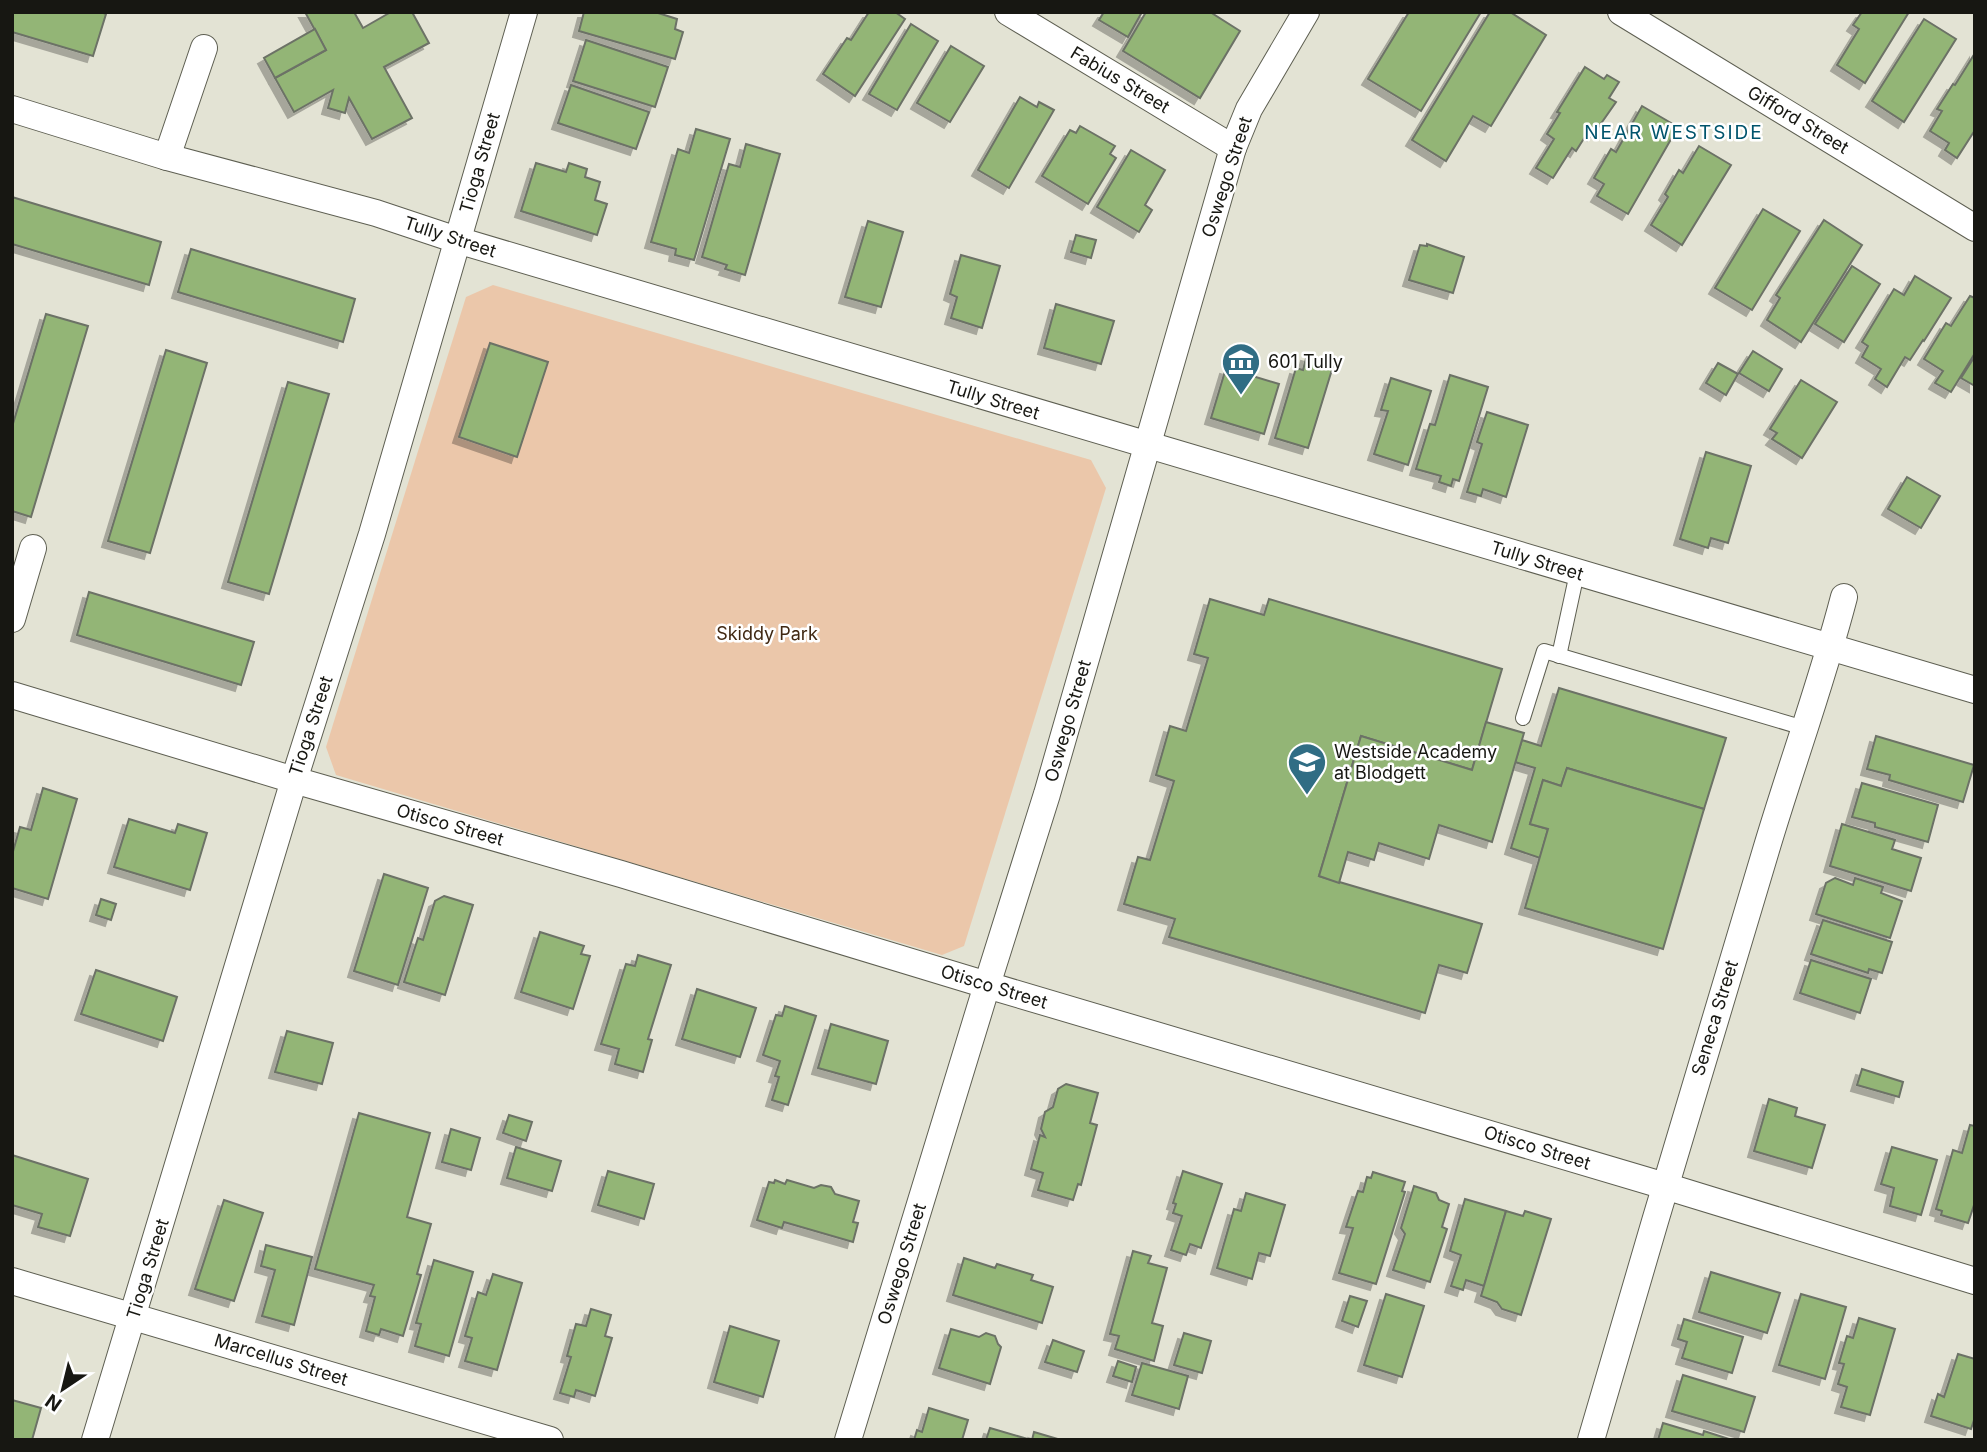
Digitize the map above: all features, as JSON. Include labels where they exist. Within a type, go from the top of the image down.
[{"type":"street","name":"Tioga Street","points":[[96,1440],[293,780],[372,534],[524,12]]},
{"type":"street","name":"Fabius Street","points":[[1008,12],[1233,148]]},
{"type":"street","name":"Oswego Street","points":[[848,1440],[1047,794],[1233,148],[1249,109],[1306,12]]},
{"type":"street","name":"Gifford Street","points":[[1621,12],[1975,228]]},
{"type":"street","points":[[167,157],[204,48]]},
{"type":"street","name":"Tully Street","points":[[12,109],[167,157],[376,213],[457,240],[1975,690]]},
{"type":"street","points":[[12,619],[33,548]]},
{"type":"street","name":"Seneca Street","points":[[1591,1440],[1665,1186],[1844,597]]},
{"type":"street","name":"Otisco Street","points":[[12,695],[293,780],[621,874],[1975,1281]]},
{"type":"street","name":"Marcellus Street","points":[[12,1281],[550,1440]]},
{"type":"lane","points":[[1559,656],[1577,573]]},
{"type":"lane","points":[[1524,718],[1544,651],[1804,728]]},
{"type":"green space","name":"Skiddy Park","points":[[493,285],[1091,460],[1106,488],[964,946],[942,955],[336,775],[326,747],[466,297]]},
{"type":"building","points":[[12,12],[106,14],[93,56],[12,32]]},
{"type":"building","points":[[305,12],[354,12],[363,28],[391,12],[412,12],[429,43],[384,67],[412,118],[372,139],[349,98],[345,113],[328,108],[333,90],[294,112],[275,78],[326,50]]},
{"type":"building","points":[[584,12],[655,12],[677,19],[675,29],[683,32],[675,59],[579,31]]},
{"type":"building","points":[[869,12],[895,12],[905,19],[855,96],[823,74],[847,38],[851,40]]},
{"type":"building","points":[[1104,12],[1142,12],[1128,37],[1099,20]]},
{"type":"building","points":[[1146,12],[1210,12],[1240,31],[1200,98],[1123,51]]},
{"type":"building","points":[[1409,12],[1481,12],[1421,111],[1368,79]]},
{"type":"building","points":[[1490,12],[1510,12],[1546,35],[1491,126],[1473,116],[1446,161],[1412,140]]},
{"type":"building","points":[[1862,12],[1909,12],[1865,83],[1837,65],[1859,29],[1853,25]]},
{"type":"building","points":[[1924,19],[1956,39],[1904,122],[1872,101]]},
{"type":"building","points":[[911,24],[938,41],[897,110],[869,94]]},
{"type":"building","points":[[315,29],[326,50],[275,78],[264,58]]},
{"type":"building","points":[[586,40],[668,67],[655,107],[573,81]]},
{"type":"building","points":[[951,46],[984,66],[950,122],[917,103]]},
{"type":"building","points":[[1975,53],[1975,130],[1957,158],[1945,150],[1949,143],[1930,131],[1942,111],[1937,109]]},
{"type":"building","points":[[1585,67],[1604,79],[1607,75],[1619,82],[1609,98],[1616,102],[1593,135],[1588,132],[1576,151],[1572,148],[1553,178],[1536,168],[1554,139],[1547,134],[1560,113],[1557,112]]},
{"type":"building","points":[[571,85],[649,112],[636,149],[558,123]]},
{"type":"building","points":[[1020,97],[1037,107],[1039,102],[1054,110],[1009,188],[978,170]]},
{"type":"building","points":[[1642,106],[1678,127],[1628,214],[1597,196],[1604,184],[1594,178],[1611,149],[1616,152]]},
{"type":"building","points":[[1080,126],[1115,146],[1110,154],[1116,158],[1088,204],[1042,176],[1070,130],[1076,133]]},
{"type":"building","points":[[696,129],[730,139],[694,260],[675,255],[676,249],[651,242],[678,149],[689,153]]},
{"type":"building","points":[[746,144],[780,154],[745,275],[725,269],[727,265],[702,257],[729,164],[740,167]]},
{"type":"building","points":[[1699,146],[1731,165],[1682,245],[1651,225],[1668,197],[1665,194],[1679,170],[1683,173]]},
{"type":"building","points":[[1131,150],[1165,170],[1145,205],[1152,210],[1139,232],[1097,207]]},
{"type":"building","points":[[536,163],[566,172],[569,163],[587,169],[585,177],[600,182],[595,200],[607,204],[597,235],[521,211]]},
{"type":"building","points":[[12,197],[161,242],[149,285],[12,244]]},
{"type":"building","points":[[1763,209],[1800,231],[1752,310],[1715,288]]},
{"type":"building","points":[[1824,220],[1862,245],[1801,342],[1767,320],[1780,298],[1776,295]]},
{"type":"building","points":[[868,221],[903,232],[881,307],[845,297]]},
{"type":"building","points":[[1076,235],[1096,240],[1091,258],[1071,252]]},
{"type":"building","points":[[1427,244],[1464,257],[1453,293],[1409,280],[1420,245]]},
{"type":"building","points":[[191,249],[355,299],[343,342],[178,292]]},
{"type":"building","points":[[961,255],[1000,266],[982,328],[951,318],[957,297],[950,294]]},
{"type":"building","points":[[1852,266],[1880,284],[1844,342],[1815,324]]},
{"type":"building","points":[[1915,276],[1951,298],[1924,341],[1910,360],[1905,357],[1887,387],[1875,379],[1881,369],[1862,357],[1868,346],[1862,342],[1894,289],[1904,295]]},
{"type":"building","points":[[1970,296],[1975,298],[1975,353],[1951,392],[1935,383],[1943,371],[1924,359],[1946,323],[1951,326]]},
{"type":"building","points":[[1056,304],[1114,321],[1101,364],[1044,348]]},
{"type":"building","points":[[46,314],[88,326],[31,517],[12,511],[12,427]]},
{"type":"building","points":[[490,343],[548,362],[517,457],[459,437]]},
{"type":"building","points":[[166,350],[207,363],[150,553],[108,541]]},
{"type":"building","points":[[1753,351],[1782,369],[1769,391],[1739,373]]},
{"type":"building","points":[[1307,355],[1334,363],[1308,448],[1275,438],[1296,368],[1303,370]]},
{"type":"building","points":[[1975,356],[1975,386],[1961,378]]},
{"type":"building","points":[[1718,363],[1738,374],[1726,395],[1706,383]]},
{"type":"building","points":[[1226,368],[1279,384],[1264,434],[1211,418]]},
{"type":"building","points":[[1450,375],[1488,387],[1459,481],[1453,479],[1451,486],[1439,482],[1441,476],[1416,469],[1430,424],[1435,425]]},
{"type":"building","points":[[1391,378],[1431,391],[1408,465],[1374,454],[1388,411],[1381,410]]},
{"type":"building","points":[[1801,380],[1837,402],[1802,458],[1772,439],[1777,433],[1770,429]]},
{"type":"building","points":[[288,382],[329,394],[269,594],[228,582]]},
{"type":"building","points":[[1487,412],[1528,425],[1506,497],[1483,489],[1481,496],[1467,492],[1482,444],[1477,442]]},
{"type":"building","points":[[1706,452],[1751,466],[1728,543],[1711,538],[1708,548],[1680,539]]},
{"type":"building","points":[[1907,477],[1940,496],[1921,528],[1888,509]]},
{"type":"building","points":[[89,592],[254,642],[241,685],[77,635]]},
{"type":"building","name":"Westside Academy at Blodgett","points":[[1210,599],[1264,615],[1269,599],[1502,669],[1472,770],[1361,736],[1319,876],[1482,924],[1467,973],[1439,965],[1425,1013],[1169,937],[1175,919],[1124,904],[1138,857],[1150,860],[1174,781],[1156,775],[1170,726],[1186,731],[1208,658],[1194,654]]},
{"type":"building","points":[[1559,688],[1726,738],[1704,809],[1567,768],[1561,786],[1543,780],[1530,824],[1548,829],[1540,858],[1511,848],[1535,768],[1515,762],[1522,740],[1541,746]]},
{"type":"building","points":[[1486,722],[1524,733],[1492,842],[1439,825],[1429,859],[1379,843],[1374,860],[1348,852],[1339,883],[1319,876],[1361,736],[1472,770]]},
{"type":"building","points":[[1876,736],[1974,765],[1963,802],[1889,780],[1890,775],[1867,769]]},
{"type":"building","points":[[1567,768],[1704,809],[1663,949],[1525,908],[1548,829],[1530,824],[1543,780],[1561,786]]},
{"type":"building","points":[[1862,783],[1938,805],[1928,842],[1875,827],[1875,823],[1852,817]]},
{"type":"building","points":[[43,788],[77,799],[48,899],[12,888],[12,855],[20,827],[31,830]]},
{"type":"building","points":[[129,819],[175,833],[178,824],[207,833],[190,890],[114,867]]},
{"type":"building","points":[[1842,824],[1895,840],[1892,849],[1921,858],[1911,891],[1830,866]]},
{"type":"building","points":[[384,874],[428,888],[398,985],[354,971]]},
{"type":"building","points":[[1835,878],[1853,885],[1855,878],[1883,887],[1881,893],[1902,901],[1890,938],[1816,914],[1826,883]]},
{"type":"building","points":[[444,896],[473,905],[445,995],[404,982],[418,938],[423,940],[435,901]]},
{"type":"building","points":[[101,899],[116,904],[111,920],[96,915]]},
{"type":"building","points":[[1823,920],[1892,942],[1882,973],[1869,969],[1868,973],[1811,954]]},
{"type":"building","points":[[540,932],[584,946],[581,954],[590,956],[573,1009],[521,992]]},
{"type":"building","points":[[638,955],[671,965],[648,1039],[652,1040],[643,1072],[615,1064],[619,1049],[601,1044],[626,964],[635,966]]},
{"type":"building","points":[[1811,960],[1871,979],[1860,1013],[1800,993]]},
{"type":"building","points":[[96,970],[177,997],[163,1041],[81,1014]]},
{"type":"building","points":[[697,989],[756,1008],[740,1057],[682,1039]]},
{"type":"building","points":[[785,1006],[816,1016],[788,1105],[772,1100],[779,1077],[775,1076],[780,1061],[763,1055],[776,1015],[782,1016]]},
{"type":"building","points":[[831,1024],[888,1041],[876,1084],[818,1068]]},
{"type":"building","points":[[287,1031],[333,1043],[322,1084],[275,1072]]},
{"type":"building","points":[[1862,1069],[1903,1082],[1899,1097],[1857,1085]]},
{"type":"building","points":[[1066,1084],[1098,1093],[1090,1123],[1097,1125],[1081,1185],[1078,1184],[1073,1200],[1038,1190],[1043,1173],[1031,1169],[1040,1135],[1045,1137],[1041,1129],[1045,1112],[1053,1107],[1058,1089]]},
{"type":"building","points":[[1769,1099],[1797,1108],[1795,1116],[1825,1125],[1812,1168],[1754,1151]]},
{"type":"building","points":[[359,1113],[430,1133],[407,1217],[431,1224],[417,1274],[421,1275],[403,1336],[381,1329],[379,1335],[366,1331],[375,1297],[370,1296],[374,1285],[315,1269]]},
{"type":"building","points":[[509,1115],[532,1122],[526,1141],[503,1133]]},
{"type":"building","points":[[1970,1125],[1975,1126],[1975,1202],[1968,1223],[1941,1215],[1942,1211],[1936,1209],[1953,1150],[1962,1153]]},
{"type":"building","points":[[451,1129],[480,1138],[471,1170],[442,1162]]},
{"type":"building","points":[[516,1147],[561,1161],[552,1191],[507,1178]]},
{"type":"building","points":[[1892,1147],[1937,1160],[1921,1215],[1890,1206],[1894,1188],[1881,1184]]},
{"type":"building","points":[[12,1155],[88,1179],[70,1236],[38,1227],[42,1214],[12,1205]]},
{"type":"building","points":[[608,1171],[654,1184],[644,1219],[598,1205]]},
{"type":"building","points":[[1183,1171],[1222,1184],[1201,1248],[1190,1244],[1186,1255],[1171,1250],[1182,1216],[1173,1213],[1176,1204],[1173,1203]]},
{"type":"building","points":[[1373,1172],[1405,1182],[1402,1191],[1405,1192],[1376,1284],[1339,1273],[1353,1228],[1346,1227],[1358,1191],[1363,1192],[1367,1177],[1371,1178]]},
{"type":"building","points":[[775,1180],[785,1184],[787,1180],[814,1188],[821,1185],[831,1187],[835,1194],[859,1201],[853,1222],[858,1223],[853,1242],[784,1222],[782,1228],[757,1220],[769,1182],[774,1183]]},
{"type":"building","points":[[1414,1186],[1436,1193],[1439,1200],[1449,1204],[1442,1227],[1447,1229],[1430,1282],[1393,1270],[1405,1234],[1401,1228]]},
{"type":"building","points":[[1246,1193],[1285,1205],[1270,1256],[1259,1253],[1252,1279],[1217,1268],[1234,1209],[1241,1211]]},
{"type":"building","points":[[1465,1199],[1506,1211],[1484,1286],[1466,1280],[1463,1290],[1451,1286],[1461,1255],[1450,1251]]},
{"type":"building","points":[[224,1200],[263,1213],[234,1301],[195,1289]]},
{"type":"building","points":[[1506,1211],[1523,1216],[1525,1211],[1551,1219],[1521,1315],[1502,1309],[1497,1302],[1481,1296]]},
{"type":"building","points":[[266,1245],[312,1257],[294,1325],[262,1316],[275,1270],[261,1266]]},
{"type":"building","points":[[1133,1251],[1151,1256],[1148,1263],[1167,1268],[1152,1323],[1163,1326],[1154,1361],[1115,1349],[1119,1336],[1110,1334]]},
{"type":"building","points":[[964,1258],[995,1268],[997,1264],[1033,1275],[1031,1280],[1053,1287],[1042,1323],[953,1295]]},
{"type":"building","points":[[434,1260],[473,1272],[449,1356],[415,1346],[421,1324],[416,1323]]},
{"type":"building","points":[[1711,1272],[1780,1293],[1767,1333],[1699,1312]]},
{"type":"building","points":[[493,1274],[522,1283],[497,1370],[465,1361],[472,1338],[465,1336],[478,1292],[486,1295]]},
{"type":"building","points":[[1386,1294],[1424,1306],[1402,1377],[1364,1365]]},
{"type":"building","points":[[1801,1294],[1846,1307],[1825,1379],[1779,1365]]},
{"type":"building","points":[[1350,1296],[1367,1301],[1358,1327],[1342,1321]]},
{"type":"building","points":[[591,1309],[611,1315],[605,1336],[612,1338],[595,1396],[576,1390],[574,1397],[560,1393],[571,1357],[567,1356],[576,1324],[586,1326]]},
{"type":"building","points":[[1859,1318],[1895,1329],[1870,1415],[1841,1407],[1847,1387],[1838,1384],[1844,1364],[1839,1363],[1847,1336],[1853,1338]]},
{"type":"building","points":[[1684,1319],[1743,1337],[1732,1373],[1682,1358],[1687,1342],[1678,1339]]},
{"type":"building","points":[[730,1326],[779,1341],[763,1397],[714,1382]]},
{"type":"building","points":[[951,1329],[979,1337],[986,1333],[995,1336],[1001,1347],[990,1384],[939,1368]]},
{"type":"building","points":[[1184,1333],[1211,1341],[1202,1373],[1174,1365]]},
{"type":"building","points":[[1053,1340],[1084,1351],[1077,1372],[1045,1362]]},
{"type":"building","points":[[1958,1354],[1975,1359],[1975,1417],[1971,1429],[1931,1416],[1938,1394],[1944,1397]]},
{"type":"building","points":[[1118,1361],[1136,1367],[1132,1382],[1113,1376]]},
{"type":"building","points":[[1142,1363],[1188,1376],[1179,1409],[1132,1395]]},
{"type":"building","points":[[1683,1375],[1755,1397],[1744,1432],[1672,1411]]},
{"type":"building","points":[[12,1400],[41,1408],[32,1440],[12,1440]]},
{"type":"building","points":[[929,1408],[968,1420],[962,1440],[914,1440],[917,1430],[922,1432]]},
{"type":"building","points":[[1663,1423],[1703,1435],[1704,1431],[1732,1440],[1658,1440]]},
{"type":"building","points":[[990,1428],[1031,1440],[986,1440]]},
{"type":"building","points":[[1034,1432],[1061,1440],[1032,1440]]},
{"type":"place","name":"601 Tully","points":[[1241,396]]},
{"type":"place","name":"Westside Academy at Blodgett","points":[[1307,796]]},
{"type":"district","name":"NEAR WESTSIDE","points":[[1674,132]]}]
